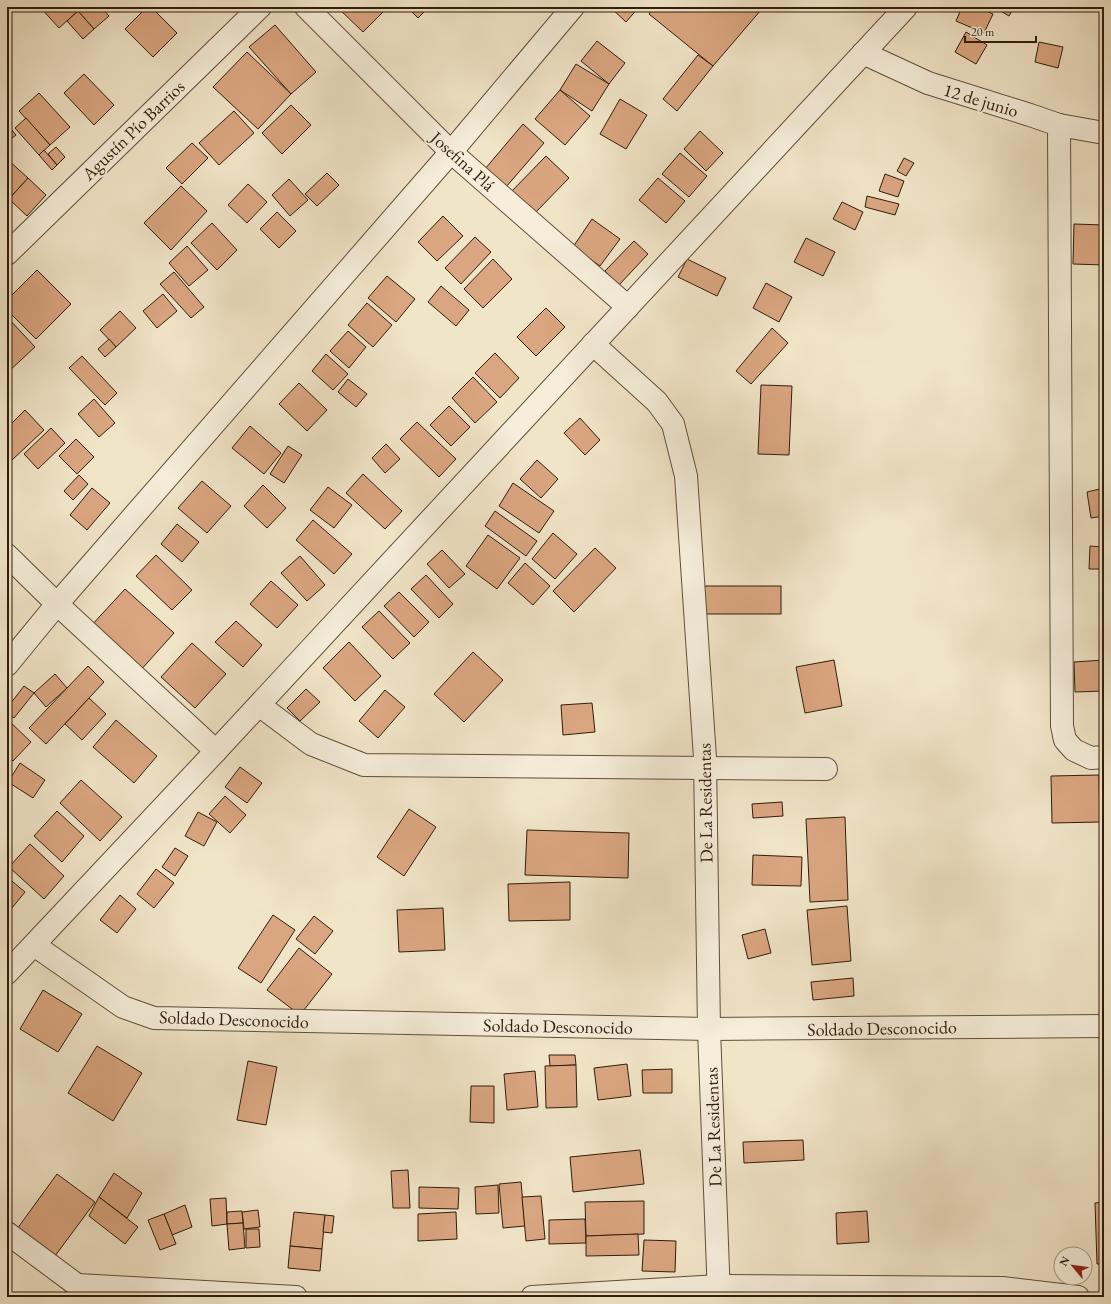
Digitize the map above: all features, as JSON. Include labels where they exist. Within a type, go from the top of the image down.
[{"type":"street","name":"Agustín Pío Barrios","points":[[7,254],[260,7]]},
{"type":"street","name":"Josefina Plá","points":[[306,7],[451,152],[628,307]]},
{"type":"street","points":[[7,665],[57,604],[451,152],[573,7]]},
{"type":"street","points":[[7,973],[259,705],[906,7]]},
{"type":"street","name":"12 de junio","points":[[863,53],[928,83],[1059,125],[1104,133]]},
{"type":"street","points":[[1059,125],[1062,726],[1066,740],[1074,750],[1091,758],[1104,757]]},
{"type":"street","name":"De La Residentas","points":[[593,344],[657,402],[673,424],[686,476],[704,768],[709,1029],[719,1292]]},
{"type":"street","points":[[7,555],[57,604],[216,750]]},
{"type":"street","points":[[259,705],[311,744],[364,765],[826,769]]},
{"type":"street","name":"Soldado Desconocido","points":[[34,945],[123,1007],[154,1018],[709,1029],[1104,1026]]},
{"type":"street","points":[[7,1233],[73,1291],[296,1297]]},
{"type":"street","points":[[532,1297],[719,1292],[1002,1288],[1078,1297]]},
{"type":"building","points":[[40,7],[74,7],[78,11],[59,28]]},
{"type":"building","points":[[82,7],[101,7],[109,16],[94,29],[78,11]]},
{"type":"building","points":[[147,7],[151,7],[177,33],[153,57],[125,29]]},
{"type":"building","points":[[337,7],[388,7],[363,32]]},
{"type":"building","points":[[407,7],[429,7],[418,18]]},
{"type":"building","points":[[610,7],[639,7],[626,22]]},
{"type":"building","points":[[654,7],[757,7],[761,10],[713,66],[649,14]]},
{"type":"building","points":[[962,7],[978,7],[993,14],[984,33],[956,21]]},
{"type":"building","points":[[994,7],[1014,7],[1009,16]]},
{"type":"building","points":[[78,11],[94,29],[83,39],[67,21]]},
{"type":"building","points":[[275,25],[316,72],[291,94],[249,47]]},
{"type":"building","points":[[966,32],[987,45],[976,64],[955,52]]},
{"type":"building","points":[[597,41],[625,63],[609,84],[581,61]]},
{"type":"building","points":[[1039,42],[1063,47],[1058,68],[1035,62]]},
{"type":"building","points":[[247,52],[291,94],[258,129],[213,87]]},
{"type":"building","points":[[698,55],[713,66],[677,111],[663,99]]},
{"type":"building","points":[[576,64],[609,84],[592,111],[560,90]]},
{"type":"building","points":[[84,74],[114,105],[94,125],[64,93]]},
{"type":"building","points":[[560,90],[590,116],[565,145],[535,119]]},
{"type":"building","points":[[39,93],[70,127],[50,145],[19,111]]},
{"type":"building","points":[[620,99],[647,115],[626,149],[600,134]]},
{"type":"building","points":[[291,105],[311,125],[282,154],[262,133]]},
{"type":"building","points":[[234,111],[254,133],[219,165],[199,143]]},
{"type":"building","points":[[26,118],[50,145],[39,155],[15,128]]},
{"type":"building","points":[[7,124],[16,135],[7,142]]},
{"type":"building","points":[[523,124],[544,143],[506,187],[485,169]]},
{"type":"building","points":[[700,131],[723,153],[706,171],[684,149]]},
{"type":"building","points":[[192,143],[208,158],[182,184],[166,168]]},
{"type":"building","points":[[56,147],[65,157],[57,165],[48,154]]},
{"type":"building","points":[[44,150],[57,165],[52,170],[39,155]]},
{"type":"building","points":[[680,153],[707,176],[689,197],[662,174]]},
{"type":"building","points":[[546,156],[569,178],[532,216],[509,194]]},
{"type":"building","points":[[904,158],[914,163],[906,176],[897,171]]},
{"type":"building","points":[[7,159],[28,178],[7,201]]},
{"type":"building","points":[[327,173],[339,185],[317,206],[305,194]]},
{"type":"building","points":[[885,174],[904,181],[898,197],[879,191]]},
{"type":"building","points":[[28,178],[46,195],[27,216],[9,199]]},
{"type":"building","points":[[658,178],[685,201],[666,223],[639,200]]},
{"type":"building","points":[[289,179],[308,200],[290,216],[272,195]]},
{"type":"building","points":[[248,184],[267,202],[247,223],[228,205]]},
{"type":"building","points":[[181,186],[207,211],[171,250],[144,223]]},
{"type":"building","points":[[867,196],[899,204],[895,215],[865,207]]},
{"type":"building","points":[[842,202],[863,212],[855,230],[833,219]]},
{"type":"building","points":[[277,212],[296,231],[279,248],[260,229]]},
{"type":"building","points":[[443,216],[463,236],[437,261],[418,242]]},
{"type":"building","points":[[592,219],[620,239],[600,266],[573,247]]},
{"type":"building","points":[[212,223],[237,250],[217,270],[191,243]]},
{"type":"building","points":[[1074,224],[1104,225],[1104,265],[1073,264]]},
{"type":"building","points":[[475,237],[491,252],[461,284],[445,268]]},
{"type":"building","points":[[806,238],[835,252],[823,276],[794,262]]},
{"type":"building","points":[[634,241],[648,254],[619,285],[605,271]]},
{"type":"building","points":[[187,246],[208,270],[189,286],[169,263]]},
{"type":"building","points":[[493,259],[512,279],[483,308],[464,289]]},
{"type":"building","points":[[687,259],[726,278],[717,296],[678,277]]},
{"type":"building","points":[[37,270],[71,304],[36,339],[7,310],[7,300]]},
{"type":"building","points":[[174,272],[204,307],[191,318],[160,284]]},
{"type":"building","points":[[387,276],[415,299],[396,322],[368,298]]},
{"type":"building","points":[[766,283],[792,297],[779,322],[753,308]]},
{"type":"building","points":[[441,286],[469,310],[456,326],[428,302]]},
{"type":"building","points":[[163,294],[177,311],[157,328],[143,311]]},
{"type":"building","points":[[367,303],[392,325],[373,347],[348,325]]},
{"type":"building","points":[[546,308],[565,327],[536,356],[517,337]]},
{"type":"building","points":[[120,311],[136,328],[116,347],[100,330]]},
{"type":"building","points":[[8,318],[35,347],[7,373],[7,319]]},
{"type":"building","points":[[772,328],[788,343],[751,384],[736,371]]},
{"type":"building","points":[[348,331],[366,347],[349,368],[330,351]]},
{"type":"building","points":[[109,339],[116,347],[105,357],[98,349]]},
{"type":"building","points":[[495,353],[519,378],[500,398],[475,373]]},
{"type":"building","points":[[326,354],[348,374],[333,390],[312,371]]},
{"type":"building","points":[[82,356],[117,393],[105,405],[69,368]]},
{"type":"building","points":[[473,377],[497,402],[475,423],[452,398]]},
{"type":"building","points":[[348,379],[367,394],[356,407],[338,392]]},
{"type":"building","points":[[299,383],[327,410],[307,431],[279,404]]},
{"type":"building","points":[[761,385],[792,386],[789,455],[758,454]]},
{"type":"building","points":[[94,399],[115,423],[99,437],[78,414]]},
{"type":"building","points":[[449,406],[470,427],[451,446],[430,425]]},
{"type":"building","points":[[25,410],[44,430],[11,461],[7,456],[7,428]]},
{"type":"building","points":[[580,418],[600,440],[585,455],[564,433]]},
{"type":"building","points":[[417,422],[456,459],[439,477],[400,439]]},
{"type":"building","points":[[250,426],[281,453],[264,474],[232,448]]},
{"type":"building","points":[[51,428],[65,443],[38,469],[24,454]]},
{"type":"building","points":[[76,439],[94,457],[77,474],[59,456]]},
{"type":"building","points":[[386,444],[400,459],[385,473],[372,458]]},
{"type":"building","points":[[288,446],[302,455],[284,483],[270,474]]},
{"type":"building","points":[[537,460],[558,479],[541,498],[520,479]]},
{"type":"building","points":[[363,474],[402,511],[385,529],[346,493]]},
{"type":"building","points":[[79,475],[88,484],[73,500],[64,491]]},
{"type":"building","points":[[202,481],[231,506],[207,533],[178,508]]},
{"type":"building","points":[[513,483],[554,511],[539,533],[499,506]]},
{"type":"building","points":[[263,485],[286,508],[267,528],[244,506]]},
{"type":"building","points":[[328,487],[352,505],[334,528],[310,510]]},
{"type":"building","points":[[92,488],[110,503],[87,530],[70,515]]},
{"type":"building","points":[[1104,488],[1104,516],[1091,518],[1087,492]]},
{"type":"building","points":[[495,511],[537,541],[526,556],[485,526]]},
{"type":"building","points":[[313,520],[352,554],[334,574],[296,540]]},
{"type":"building","points":[[177,524],[199,542],[182,562],[161,544]]},
{"type":"building","points":[[553,533],[577,554],[555,579],[532,559]]},
{"type":"building","points":[[488,535],[520,558],[497,589],[466,566]]},
{"type":"building","points":[[1090,546],[1104,547],[1104,569],[1089,569]]},
{"type":"building","points":[[595,548],[616,568],[574,612],[553,591]]},
{"type":"building","points":[[442,550],[465,574],[449,588],[427,564]]},
{"type":"building","points":[[156,555],[192,590],[172,610],[136,576]]},
{"type":"building","points":[[300,556],[325,585],[307,601],[281,573]]},
{"type":"building","points":[[525,563],[550,586],[533,605],[508,583]]},
{"type":"building","points":[[426,575],[453,604],[439,618],[411,589]]},
{"type":"building","points":[[271,581],[298,605],[277,628],[250,604]]},
{"type":"building","points":[[704,586],[781,586],[781,614],[704,614]]},
{"type":"building","points":[[125,589],[174,633],[139,672],[90,627]]},
{"type":"building","points":[[399,592],[429,622],[414,637],[384,606]]},
{"type":"building","points":[[379,611],[410,643],[393,659],[362,627]]},
{"type":"building","points":[[236,621],[262,645],[243,667],[215,642]]},
{"type":"building","points":[[349,642],[381,676],[355,701],[323,668]]},
{"type":"building","points":[[192,643],[226,674],[195,708],[161,677]]},
{"type":"building","points":[[473,652],[503,680],[464,722],[434,694]]},
{"type":"building","points":[[834,660],[842,706],[805,713],[796,667]]},
{"type":"building","points":[[1104,660],[1104,691],[1075,692],[1074,662]]},
{"type":"building","points":[[88,666],[104,682],[46,744],[29,728]]},
{"type":"building","points":[[55,674],[67,688],[46,707],[34,693]]},
{"type":"building","points":[[24,686],[34,693],[14,718],[7,713],[7,708]]},
{"type":"building","points":[[306,689],[320,702],[300,721],[287,708]]},
{"type":"building","points":[[385,690],[405,707],[378,738],[359,721]]},
{"type":"building","points":[[89,698],[106,714],[82,740],[65,724]]},
{"type":"building","points":[[592,703],[595,732],[563,735],[561,705]]},
{"type":"building","points":[[7,719],[31,742],[13,761],[7,755]]},
{"type":"building","points":[[116,720],[157,756],[134,783],[93,747]]},
{"type":"building","points":[[20,763],[45,780],[33,798],[8,782]]},
{"type":"building","points":[[240,767],[262,783],[247,803],[225,787]]},
{"type":"building","points":[[1099,775],[1100,822],[1052,823],[1051,776]]},
{"type":"building","points":[[81,780],[122,817],[100,841],[60,803]]},
{"type":"building","points":[[225,796],[246,815],[230,833],[209,814]]},
{"type":"building","points":[[782,802],[783,816],[753,818],[752,804]]},
{"type":"building","points":[[409,809],[436,827],[404,876],[377,857]]},
{"type":"building","points":[[57,811],[84,836],[62,862],[34,836]]},
{"type":"building","points":[[198,812],[217,822],[204,846],[185,836]]},
{"type":"building","points":[[845,817],[848,900],[810,902],[806,819]]},
{"type":"building","points":[[527,830],[629,833],[628,878],[525,875]]},
{"type":"building","points":[[30,844],[64,876],[44,899],[9,867]]},
{"type":"building","points":[[175,848],[188,856],[175,876],[162,867]]},
{"type":"building","points":[[753,855],[802,857],[801,886],[752,885]]},
{"type":"building","points":[[156,869],[174,883],[154,908],[137,894]]},
{"type":"building","points":[[7,877],[25,892],[7,914]]},
{"type":"building","points":[[570,882],[570,920],[509,921],[508,884]]},
{"type":"building","points":[[120,895],[136,909],[117,933],[100,920]]},
{"type":"building","points":[[847,906],[851,961],[812,965],[807,910]]},
{"type":"building","points":[[443,908],[445,950],[399,952],[397,910]]},
{"type":"building","points":[[273,915],[295,930],[261,983],[238,968]]},
{"type":"building","points":[[314,916],[333,931],[315,954],[296,939]]},
{"type":"building","points":[[765,929],[771,953],[748,959],[742,935]]},
{"type":"building","points":[[299,948],[332,974],[300,1015],[267,990]]},
{"type":"building","points":[[853,978],[854,996],[813,1000],[811,982]]},
{"type":"building","points":[[43,990],[82,1014],[58,1052],[20,1029]]},
{"type":"building","points":[[97,1046],[142,1073],[113,1121],[68,1093]]},
{"type":"building","points":[[549,1055],[575,1055],[576,1065],[550,1066]]},
{"type":"building","points":[[248,1061],[277,1067],[266,1125],[237,1120]]},
{"type":"building","points":[[627,1064],[631,1096],[598,1100],[594,1068]]},
{"type":"building","points":[[576,1065],[577,1107],[546,1108],[545,1066]]},
{"type":"building","points":[[672,1069],[672,1093],[643,1093],[642,1070]]},
{"type":"building","points":[[535,1071],[538,1107],[507,1110],[504,1074]]},
{"type":"building","points":[[471,1086],[494,1086],[494,1123],[470,1122]]},
{"type":"building","points":[[803,1140],[804,1160],[744,1163],[743,1142]]},
{"type":"building","points":[[640,1150],[644,1184],[573,1192],[570,1157]]},
{"type":"building","points":[[408,1170],[410,1208],[393,1208],[391,1171]]},
{"type":"building","points":[[114,1173],[142,1193],[127,1218],[99,1197]]},
{"type":"building","points":[[57,1174],[95,1202],[55,1256],[17,1229]]},
{"type":"building","points":[[521,1182],[525,1226],[503,1228],[499,1184]]},
{"type":"building","points":[[498,1185],[499,1213],[476,1214],[475,1187]]},
{"type":"building","points":[[419,1187],[459,1188],[458,1209],[419,1208]]},
{"type":"building","points":[[541,1196],[545,1239],[526,1241],[522,1197]]},
{"type":"building","points":[[99,1197],[138,1227],[125,1244],[89,1216]]},
{"type":"building","points":[[226,1198],[227,1224],[212,1226],[210,1199]]},
{"type":"building","points":[[644,1201],[644,1234],[586,1236],[585,1202]]},
{"type":"building","points":[[1104,1202],[1104,1264],[1097,1264],[1095,1203]]},
{"type":"building","points":[[185,1205],[192,1227],[172,1235],[164,1214]]},
{"type":"building","points":[[258,1210],[260,1227],[244,1229],[242,1212]]},
{"type":"building","points":[[242,1211],[243,1223],[227,1224],[227,1212]]},
{"type":"building","points":[[867,1211],[869,1242],[837,1244],[836,1213]]},
{"type":"building","points":[[294,1212],[325,1215],[322,1249],[290,1246]]},
{"type":"building","points":[[456,1212],[457,1239],[418,1241],[418,1214]]},
{"type":"building","points":[[164,1214],[176,1244],[160,1250],[148,1220]]},
{"type":"building","points":[[325,1215],[334,1216],[332,1233],[323,1232]]},
{"type":"building","points":[[585,1219],[586,1243],[549,1244],[549,1220]]},
{"type":"building","points":[[243,1223],[245,1248],[229,1250],[227,1224]]},
{"type":"building","points":[[246,1229],[259,1229],[260,1247],[246,1248]]},
{"type":"building","points":[[638,1234],[639,1255],[586,1256],[586,1236]]},
{"type":"building","points":[[644,1240],[676,1241],[675,1272],[642,1271]]},
{"type":"building","points":[[290,1246],[322,1249],[320,1271],[288,1268]]}]
